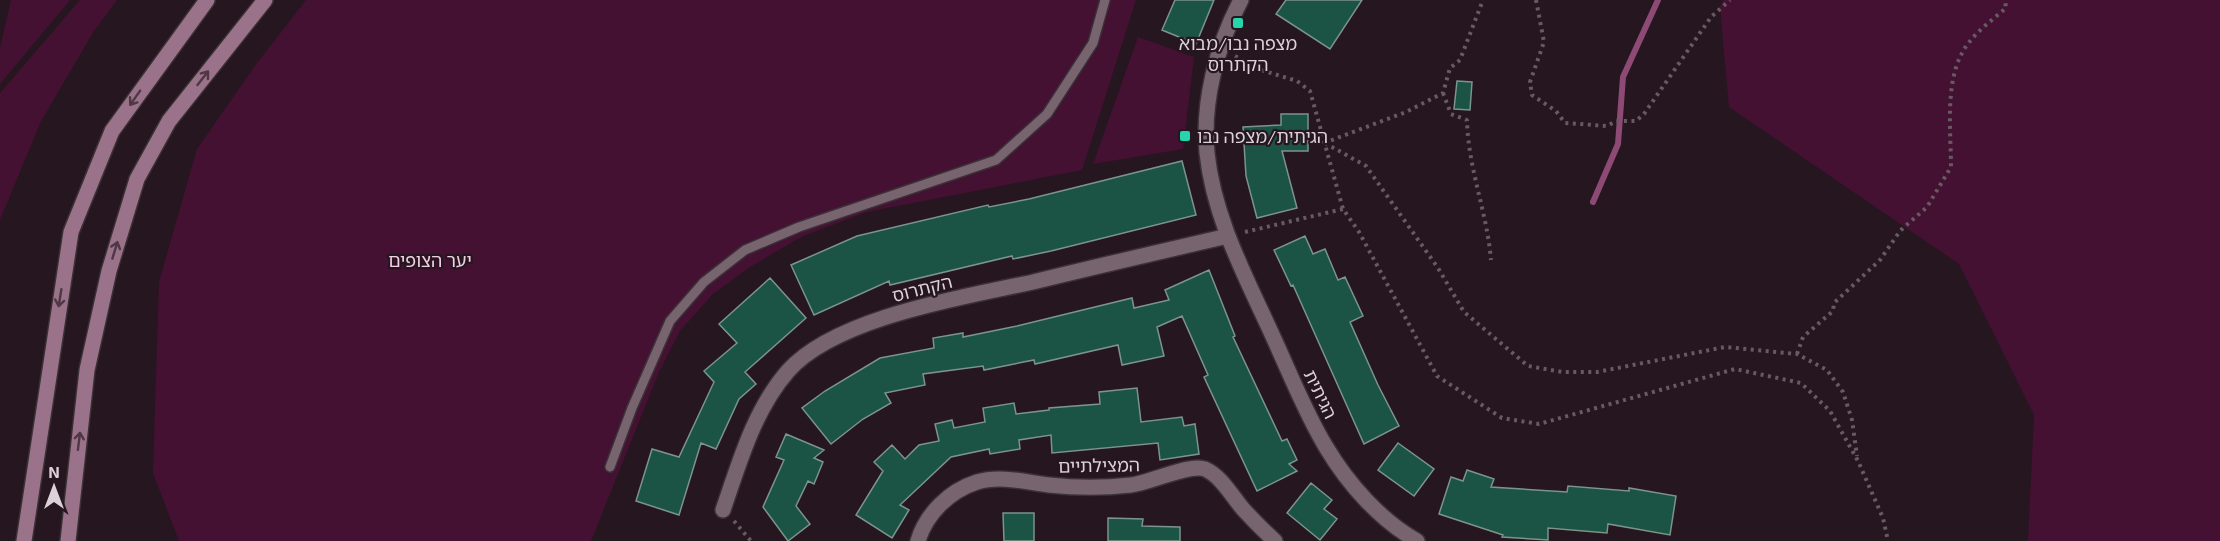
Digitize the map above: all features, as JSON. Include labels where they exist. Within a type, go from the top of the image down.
[{"type":"main road","points":[[24,541],[71,232],[112,131],[207,0]]},
{"type":"main road","points":[[68,541],[87,370],[109,272],[137,178],[169,120],[265,0]]},
{"type":"street","name":"הגיתית","points":[[1241,0],[1221,48],[1207,118],[1207,154],[1228,236],[1326,447],[1393,535],[1417,541]]},
{"type":"street","name":"הקתרוס","points":[[723,510],[753,428],[769,395],[790,369],[812,352],[841,336],[904,311],[1228,236]]},
{"type":"street","name":"המצילתיים","points":[[918,541],[922,527],[938,506],[956,492],[977,482],[996,479],[1080,488],[1147,484],[1192,467],[1205,469],[1218,479],[1275,541]]},
{"type":"lane","points":[[610,467],[632,408],[670,321],[704,282],[745,250],[799,227],[996,160],[1047,114],[1093,43],[1105,0]]},
{"type":"path","points":[[1483,0],[1460,60],[1450,68],[1443,93],[1451,114],[1467,120],[1468,151],[1488,229],[1491,260]]},
{"type":"path","points":[[1536,0],[1544,42],[1530,82],[1532,95],[1556,111],[1565,123],[1607,126],[1616,121],[1636,121],[1644,114],[1704,26],[1730,0]]},
{"type":"path","points":[[1797,354],[1803,337],[1833,311],[1834,303],[1880,260],[1900,231],[1927,207],[1946,179],[1951,167],[1954,78],[1961,55],[1977,34],[2006,8],[2005,0]]},
{"type":"path","points":[[1221,48],[1261,70],[1297,81],[1310,91],[1343,209],[1359,232],[1437,376],[1502,418],[1539,424],[1735,369],[1801,383],[1830,411],[1858,461],[1883,518],[1888,541]]},
{"type":"path","points":[[1324,143],[1406,112],[1443,93]]},
{"type":"path","points":[[1324,143],[1366,166],[1438,268],[1464,312],[1528,366],[1563,372],[1597,372],[1725,347],[1797,354],[1827,370],[1843,392],[1852,420],[1858,461]]},
{"type":"path","points":[[1228,236],[1343,209]]},
{"type":"path","points":[[723,510],[751,541]]},
{"type":"green space","points":[[11,0],[70,0],[0,84],[0,48]]},
{"type":"green space","points":[[80,0],[117,0],[94,31],[41,121],[0,220],[0,93]]},
{"type":"green space","name":"יער הצופים","points":[[306,0],[1136,0],[1082,170],[867,212],[801,237],[750,267],[713,294],[680,331],[659,372],[591,541],[179,541],[153,473],[159,282],[197,149],[257,63]]},
{"type":"green space","points":[[1723,0],[2220,0],[2220,541],[2028,541],[2034,415],[1959,264],[1729,107],[1720,7]]},
{"type":"green space","points":[[1138,37],[1194,57],[1183,149],[1093,164]]},
{"type":"building","points":[[1175,0],[1214,0],[1196,44],[1162,30]]},
{"type":"building","points":[[1286,0],[1362,0],[1330,49],[1276,14]]},
{"type":"building","points":[[1457,81],[1472,82],[1470,110],[1454,109]]},
{"type":"building","points":[[1281,114],[1308,114],[1308,151],[1282,151],[1297,208],[1257,218],[1246,176],[1243,127],[1281,125]]},
{"type":"building","points":[[1182,161],[1196,215],[1051,251],[1013,259],[1012,256],[890,285],[889,281],[814,315],[791,265],[857,236],[988,205],[989,207],[1029,199]]},
{"type":"building","points":[[1305,236],[1313,254],[1325,249],[1338,280],[1345,277],[1363,316],[1350,322],[1399,426],[1364,444],[1293,285],[1291,286],[1274,250]]},
{"type":"building","points":[[1209,270],[1235,336],[1233,337],[1282,441],[1287,439],[1297,460],[1289,464],[1297,471],[1257,491],[1204,377],[1208,375],[1182,316],[1157,327],[1164,356],[1122,365],[1118,345],[1035,364],[1034,360],[984,370],[983,366],[923,374],[925,385],[885,393],[891,403],[863,419],[831,444],[802,408],[825,391],[880,358],[934,348],[933,338],[963,333],[963,337],[1132,298],[1134,308],[1169,300],[1165,290]]},
{"type":"building","points":[[770,278],[806,318],[745,372],[756,384],[739,399],[716,449],[701,443],[679,515],[636,501],[652,449],[679,457],[714,382],[704,371],[737,343],[719,324]]},
{"type":"building","points":[[1137,388],[1141,422],[1182,417],[1184,426],[1195,424],[1199,454],[1160,460],[1158,443],[1052,453],[1051,435],[1019,440],[1020,449],[990,454],[989,449],[951,457],[900,505],[909,510],[892,538],[856,515],[883,471],[874,462],[892,445],[905,459],[919,445],[939,441],[935,424],[952,420],[954,428],[985,422],[983,408],[1014,403],[1016,414],[1049,410],[1049,408],[1100,404],[1099,392]]},
{"type":"building","points":[[786,434],[824,450],[814,458],[823,462],[814,484],[808,481],[796,506],[810,524],[788,541],[763,507],[784,460],[776,457]]},
{"type":"building","points":[[1398,443],[1434,469],[1414,496],[1378,470]]},
{"type":"building","points":[[1467,470],[1494,479],[1491,487],[1567,492],[1568,486],[1629,491],[1629,488],[1676,496],[1670,535],[1608,524],[1607,533],[1548,528],[1548,540],[1502,537],[1503,535],[1439,514],[1451,477],[1463,481]]},
{"type":"building","points":[[1311,483],[1332,500],[1324,509],[1337,519],[1320,540],[1287,513]]},
{"type":"building","points":[[1003,513],[1034,513],[1034,541],[1004,541]]},
{"type":"building","points":[[1108,518],[1143,519],[1142,526],[1180,527],[1180,541],[1108,541]]},
{"type":"waterway","points":[[1593,202],[1618,144],[1623,77],[1658,0]]},
{"type":"place","name":"מצפה נבו/מבוא הקתרוס","points":[[1238,23]]},
{"type":"place","name":"הגיתית/מצפה נבו","points":[[1185,136]]}]
